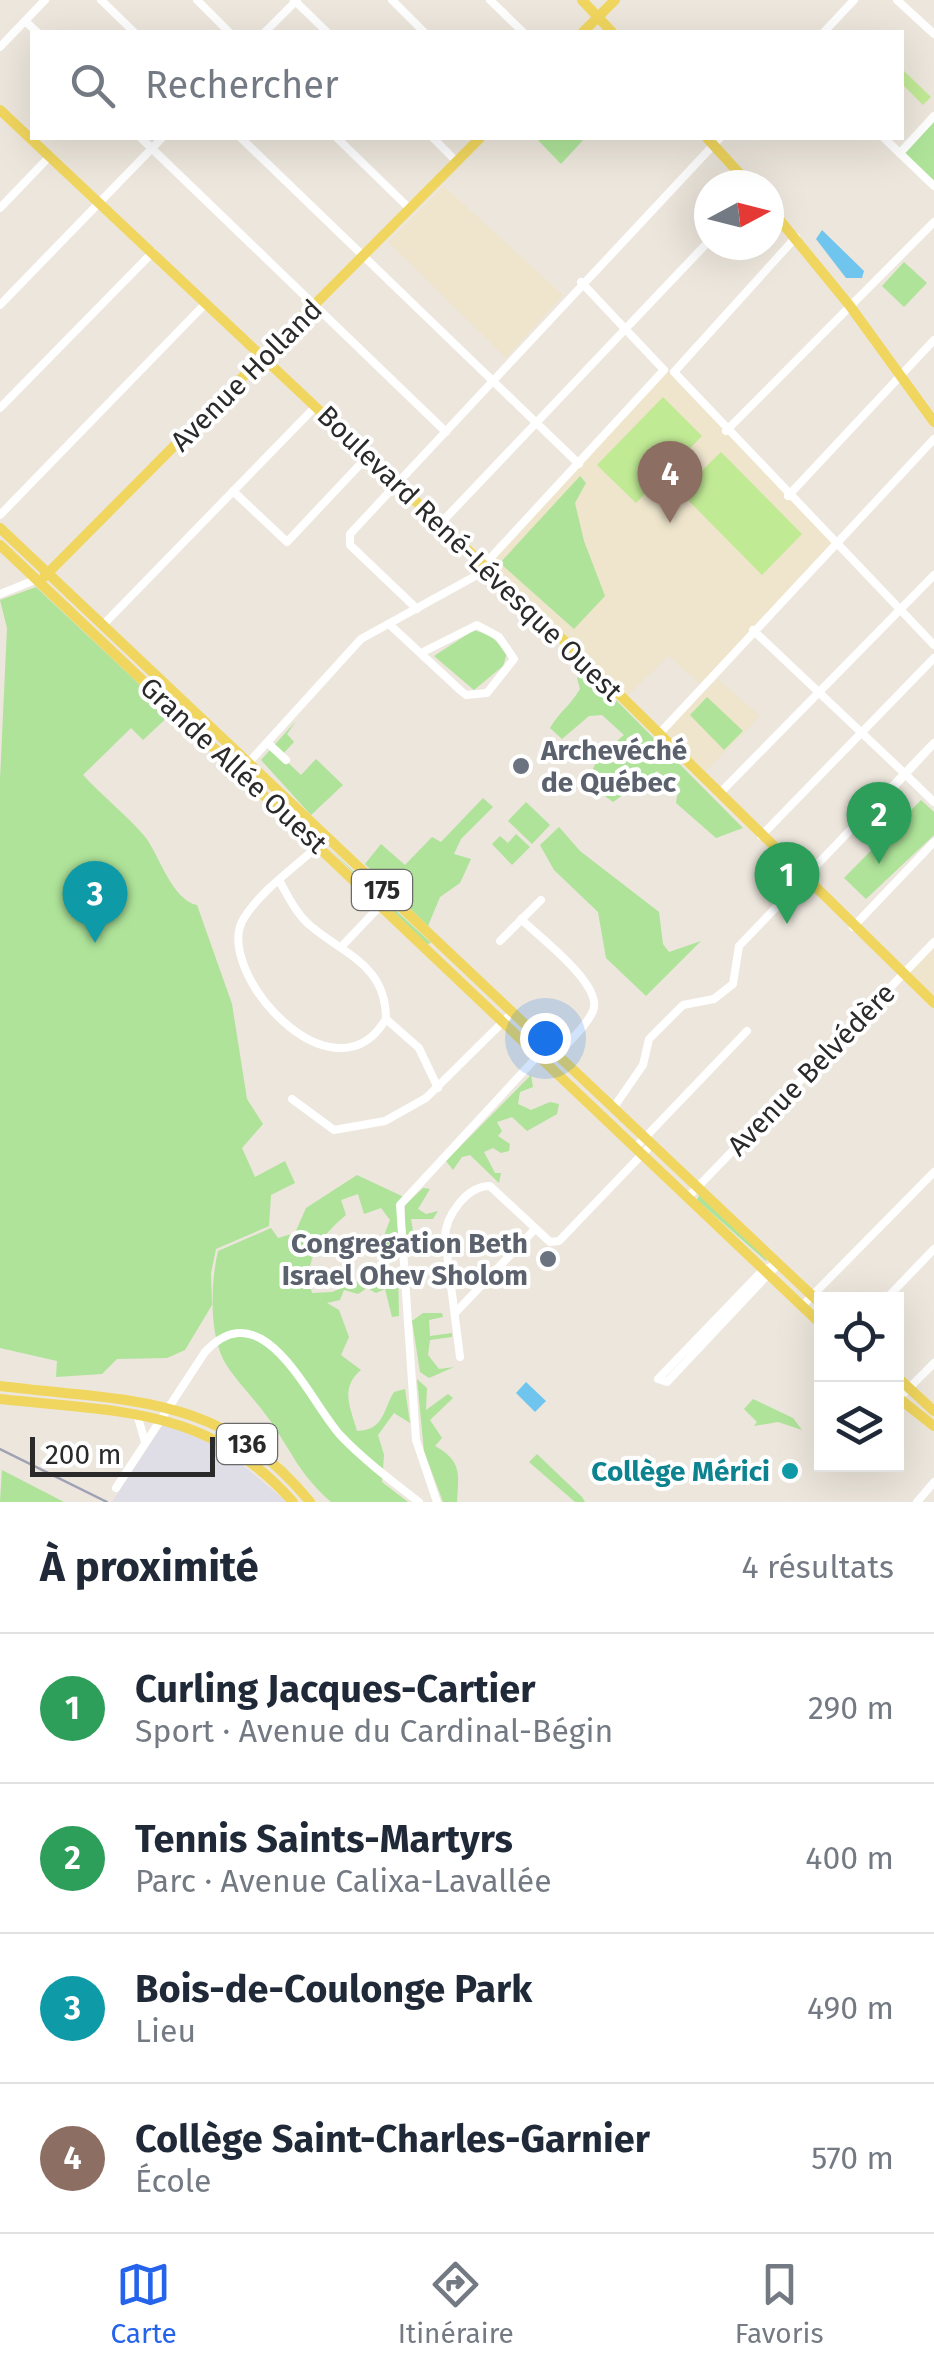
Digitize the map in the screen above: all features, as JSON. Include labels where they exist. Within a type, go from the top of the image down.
[{"type":"main road","points":[[582,0],[610,30]]},
{"type":"main road","points":[[585,30],[615,0]]},
{"type":"main road","name":"Boulevard René-Lévesque Ouest","points":[[1,112],[30,138]]},
{"type":"main road","name":"Boulevard René-Lévesque Ouest","points":[[32,140],[486,567],[934,1003]]},
{"type":"main road","name":"Avenue Holland","points":[[35,580],[49,576],[478,140]]},
{"type":"main road","points":[[714,140],[738,170]]},
{"type":"main road","points":[[784,223],[934,422]]},
{"type":"main road","name":"175","points":[[0,528],[49,576]]},
{"type":"main road","name":"175","points":[[0,546],[35,580]]},
{"type":"main road","name":"Grande Allée Ouest","points":[[49,576],[244,767]]},
{"type":"main road","name":"Grande Allée Ouest","points":[[35,580],[323,841],[639,1152],[770,1269],[814,1299]]},
{"type":"main road","name":"Grande Allée Ouest","points":[[323,841],[381,906],[512,1013],[614,1107],[697,1188],[814,1317]]},
{"type":"main road","points":[[902,1382],[934,1412]]},
{"type":"main road","name":"136","points":[[0,1386],[134,1398],[170,1406],[260,1452],[310,1502]]},
{"type":"main road","name":"136","points":[[0,1399],[162,1417],[237,1452],[293,1502]]},
{"type":"main road","points":[[904,1402],[934,1426]]},
{"type":"street","points":[[0,47],[45,0]]},
{"type":"street","points":[[100,0],[132,30]]},
{"type":"street","points":[[197,0],[227,30]]},
{"type":"street","points":[[268,30],[295,0],[325,30]]},
{"type":"street","points":[[392,0],[422,30]]},
{"type":"street","points":[[490,0],[521,30]]},
{"type":"street","points":[[826,30],[854,0]]},
{"type":"street","points":[[897,0],[934,34]]},
{"type":"street","points":[[25,20],[36,30]]},
{"type":"street","points":[[900,153],[934,116]]},
{"type":"street","points":[[143,140],[446,432]]},
{"type":"street","points":[[0,304],[160,140]]},
{"type":"street","points":[[243,140],[579,464]]},
{"type":"street","points":[[339,140],[410,208]]},
{"type":"street","points":[[434,140],[456,161]]},
{"type":"street","points":[[417,609],[348,540],[714,140]]},
{"type":"street","points":[[886,140],[934,186]]},
{"type":"street","points":[[0,208],[50,156]]},
{"type":"street","points":[[726,431],[933,226]]},
{"type":"street","points":[[244,767],[342,656],[486,567],[796,237]]},
{"type":"street","points":[[0,408],[153,252]]},
{"type":"street","points":[[440,524],[694,257]]},
{"type":"street","points":[[581,282],[934,645]]},
{"type":"street","points":[[0,515],[206,303]]},
{"type":"street","points":[[788,496],[934,340]]},
{"type":"street","points":[[103,625],[316,406]]},
{"type":"street","points":[[659,734],[934,439]]},
{"type":"street","points":[[233,492],[286,542],[368,456]]},
{"type":"street","points":[[719,794],[934,575]]},
{"type":"street","name":"Avenue Holland","points":[[0,594],[35,580]]},
{"type":"street","points":[[389,624],[420,654],[472,696],[487,692],[514,659],[500,637],[477,625],[420,654]]},
{"type":"street","points":[[754,630],[934,802]]},
{"type":"street","points":[[762,836],[934,658]]},
{"type":"street","points":[[614,1107],[644,1065],[648,1040],[683,1005],[722,995],[732,984],[739,946],[932,745]]},
{"type":"street","points":[[271,746],[286,760]]},
{"type":"street","points":[[280,882],[309,925],[343,945],[374,974],[385,997],[386,1018],[371,1036],[352,1046],[321,1045],[288,1028],[270,1011],[258,993],[238,938],[242,919],[280,882],[323,841]]},
{"type":"street","points":[[853,927],[934,842]]},
{"type":"street","points":[[500,942],[542,900]]},
{"type":"street","points":[[343,945],[381,906]]},
{"type":"street","points":[[521,919],[594,994],[592,1014],[557,1055]]},
{"type":"street","name":"Avenue Belvédère","points":[[688,1197],[934,942]]},
{"type":"street","points":[[292,1099],[334,1130],[385,1121],[438,1088],[512,1013]]},
{"type":"street","points":[[386,1018],[419,1048],[438,1088]]},
{"type":"street","points":[[460,1356],[445,1238],[451,1214],[474,1191],[490,1186],[550,1242],[559,1241],[747,1032]]},
{"type":"street","points":[[433,1502],[416,1440],[400,1205],[547,1046]]},
{"type":"street","points":[[825,1292],[934,1172]]},
{"type":"street","points":[[455,1313],[535,1229]]},
{"type":"street","points":[[892,1292],[934,1250]]},
{"type":"street","points":[[662,1381],[770,1269]]},
{"type":"street","points":[[802,1306],[814,1302]]},
{"type":"street","points":[[116,1488],[215,1341],[250,1335],[273,1347],[298,1372],[352,1448],[418,1502]]},
{"type":"street","points":[[904,1392],[934,1363]]},
{"type":"street","points":[[134,1411],[142,1420],[145,1442]]},
{"type":"street","points":[[916,1502],[934,1482]]},
{"type":"shaded area","points":[[444,186],[563,295],[506,358],[388,242]]},
{"type":"shaded area","points":[[664,370],[674,372],[835,544],[702,686],[669,656],[624,699],[484,565]]},
{"type":"shaded area","points":[[718,679],[760,716],[701,776],[659,734]]},
{"type":"shaded area","points":[[934,943],[934,1003],[903,973]]},
{"type":"shaded area","points":[[164,1423],[222,1448],[287,1502],[112,1502]]},
{"type":"green space","points":[[904,71],[931,97],[923,105],[904,86]]},
{"type":"green space","points":[[934,117],[934,186],[900,153]]},
{"type":"green space","points":[[538,140],[583,140],[561,164]]},
{"type":"green space","points":[[904,262],[927,283],[904,307],[882,286]]},
{"type":"green space","points":[[663,397],[702,436],[636,503],[597,465]]},
{"type":"green space","points":[[721,452],[802,534],[762,575],[680,492]]},
{"type":"green space","points":[[580,476],[586,483],[575,503],[584,541],[605,596],[574,629],[500,563]]},
{"type":"green space","points":[[36,587],[171,714],[143,740],[131,728],[83,775],[146,838],[180,895],[197,905],[232,1004],[247,1099],[263,1124],[242,1148],[255,1177],[285,1161],[295,1183],[271,1195],[269,1226],[216,1249],[211,1273],[212,1305],[185,1350],[167,1358],[117,1359],[102,1374],[56,1377],[57,1361],[0,1348],[0,780],[7,628],[0,600]]},
{"type":"green space","points":[[474,630],[491,636],[507,653],[503,666],[474,690],[434,656]]},
{"type":"green space","points":[[585,669],[743,828],[716,838],[676,803],[678,791],[657,771],[613,802],[602,794],[593,769],[599,756],[624,735],[602,715],[589,716],[562,739],[550,728],[580,689],[577,678]]},
{"type":"green space","points":[[707,697],[743,731],[724,750],[690,715]]},
{"type":"green space","points":[[296,721],[287,734],[294,742],[281,756],[301,775],[316,759],[343,785],[311,815],[261,760]]},
{"type":"green space","points":[[483,798],[493,807],[461,839],[454,854],[471,859],[460,883],[440,897],[428,926],[365,864],[381,844],[405,865],[432,837],[441,842]]},
{"type":"green space","points":[[921,800],[934,812],[934,835],[866,899],[844,878]]},
{"type":"green space","points":[[526,802],[550,825],[532,844],[508,821]]},
{"type":"green space","points":[[559,827],[580,851],[659,912],[663,944],[669,952],[701,941],[646,996],[606,958],[598,912],[554,870],[540,845]]},
{"type":"green space","points":[[516,834],[530,847],[512,865],[492,844],[500,836],[508,843]]},
{"type":"green space","points":[[328,848],[431,943],[427,944]]},
{"type":"green space","points":[[531,1075],[533,1087],[520,1092],[518,1104],[531,1110],[550,1102],[559,1104],[557,1114],[527,1131],[512,1117],[497,1122],[502,1131],[498,1136],[510,1144],[509,1151],[501,1153],[493,1148],[484,1152],[495,1173],[501,1173],[499,1183],[470,1155],[462,1157],[453,1170],[446,1161]]},
{"type":"green space","points":[[357,1175],[404,1197],[398,1207],[398,1257],[392,1257],[383,1238],[390,1220],[381,1208],[364,1214],[358,1194],[341,1200],[346,1215],[316,1249],[310,1281],[312,1293],[332,1292],[376,1274],[398,1271],[399,1316],[392,1317],[385,1289],[376,1293],[367,1288],[358,1294],[344,1290],[340,1300],[327,1303],[339,1310],[349,1337],[341,1355],[361,1370],[348,1391],[357,1431],[378,1423],[394,1392],[405,1389],[410,1423],[394,1413],[378,1435],[384,1455],[382,1482],[408,1502],[331,1502],[302,1470],[227,1366],[215,1334],[213,1291],[218,1251],[271,1228],[278,1238],[295,1233],[306,1208]]},
{"type":"green space","points":[[423,1188],[430,1189],[418,1209],[426,1214],[438,1211],[433,1219],[411,1219],[415,1243],[411,1247],[404,1242],[405,1205]]},
{"type":"green space","points":[[699,1195],[767,1258],[766,1261],[697,1200]]},
{"type":"green space","points":[[423,1313],[442,1313],[443,1317],[429,1320],[430,1336],[452,1333],[452,1337],[430,1340],[428,1355],[439,1369],[454,1367],[429,1378],[420,1372],[412,1321]]},
{"type":"green space","points":[[417,1379],[427,1388],[426,1410],[448,1394],[453,1398],[430,1420],[442,1438],[435,1446],[450,1457],[457,1469],[457,1502],[443,1502],[424,1451]]},
{"type":"green space","points":[[753,1399],[793,1418],[802,1430],[778,1422],[754,1426],[757,1422],[744,1409]]},
{"type":"green space","points":[[537,1454],[585,1502],[575,1502],[529,1462]]},
{"type":"green space","points":[[2,1470],[64,1502],[0,1502]]},
{"type":"water","points":[[822,230],[864,271],[862,278],[846,278],[816,239]]},
{"type":"water","points":[[526,1382],[546,1401],[535,1412],[516,1393]]},
{"type":"railway","points":[[0,1449],[107,1502]]},
{"type":"place","name":"Collège Saint-Charles-Garnier","points":[[670,523]]},
{"type":"place","name":"Archevéché de Québec","points":[[521,766]]},
{"type":"place","name":"Tennis Saints-Martyrs","points":[[879,864]]},
{"type":"place","name":"Curling Jacques-Cartier","points":[[787,924]]},
{"type":"place","name":"Bois-de-Coulonge Park","points":[[95,943]]},
{"type":"place","name":"Congregation Beth Israel Ohev Sholom","points":[[548,1259]]},
{"type":"place","name":"Collège Mérici","points":[[790,1471]]}]
